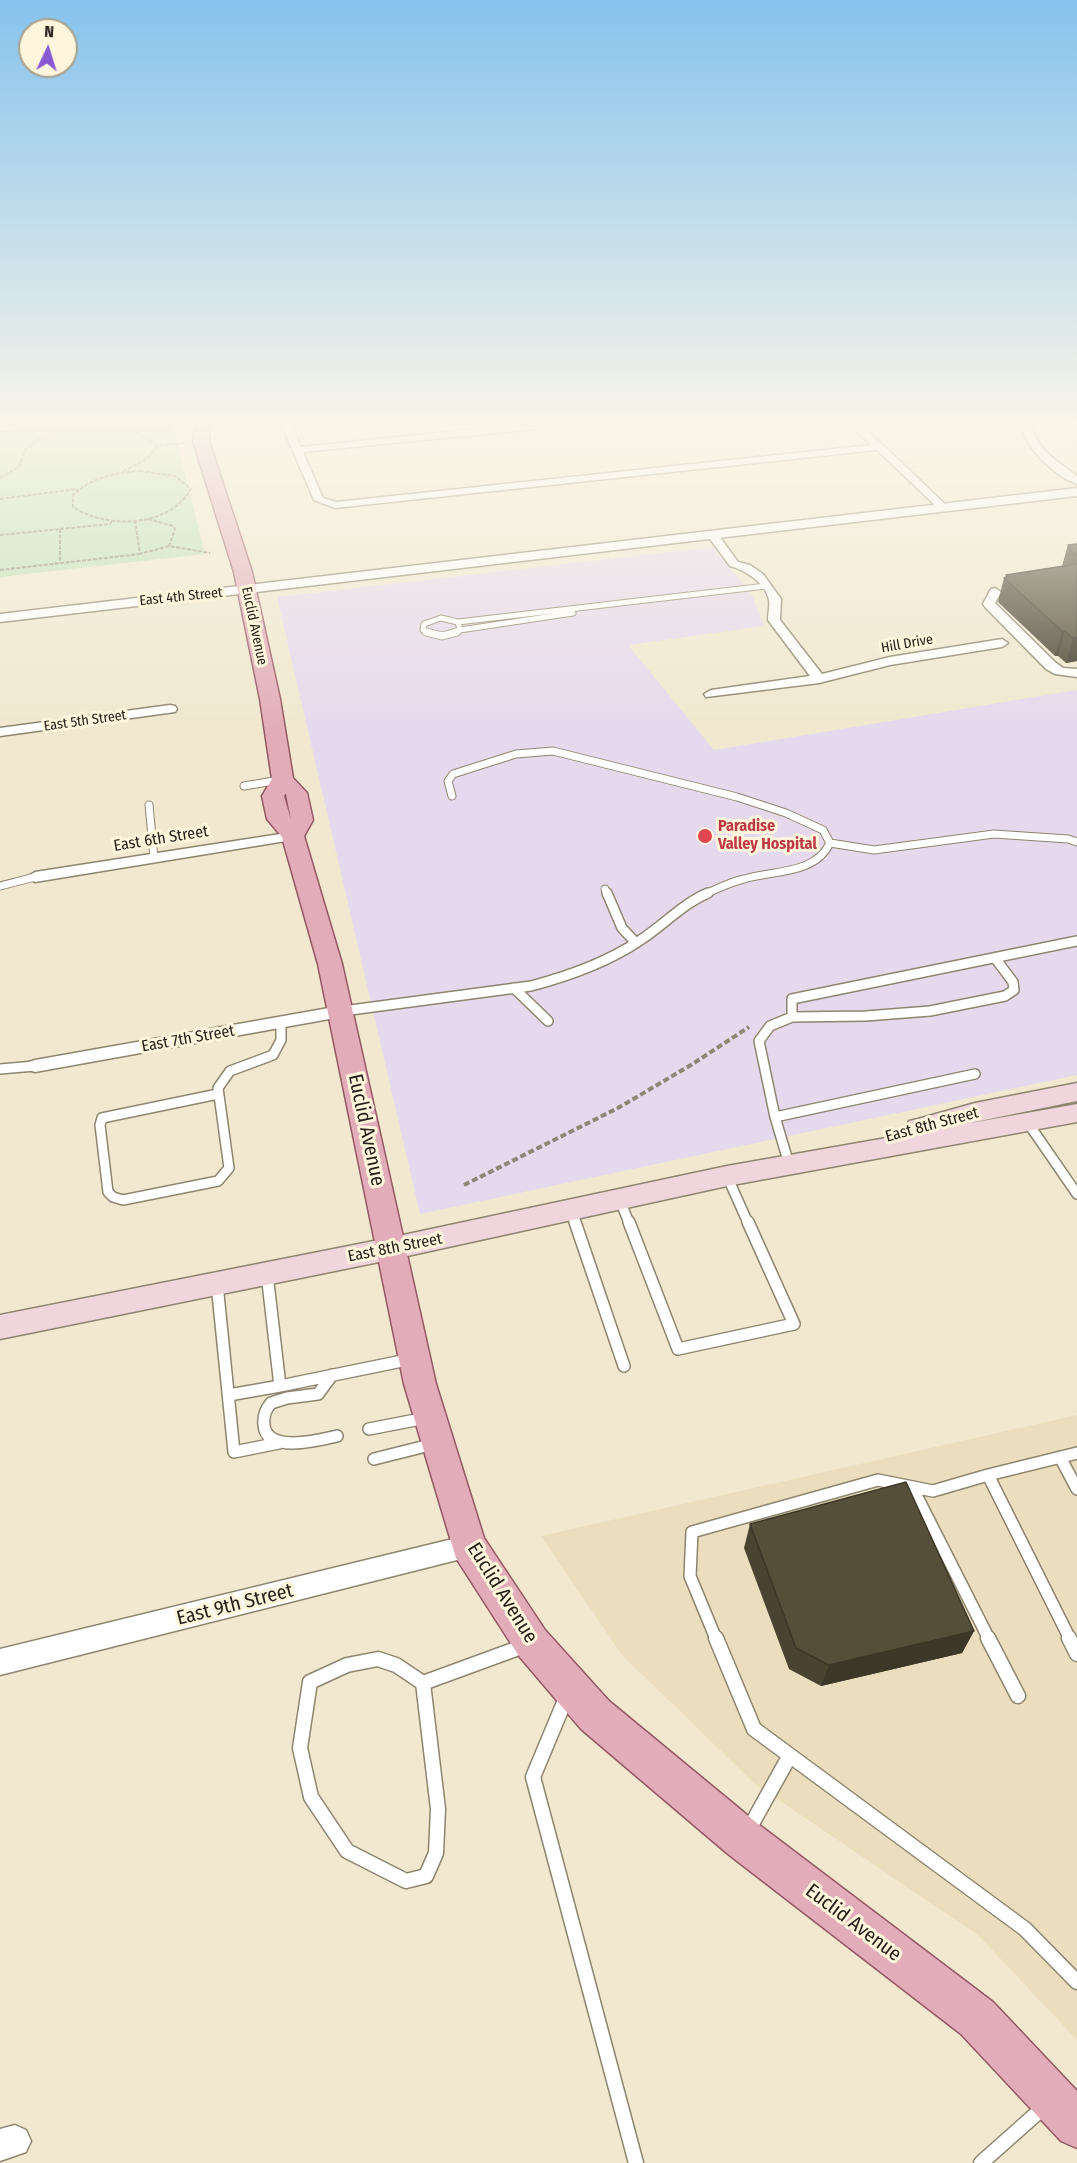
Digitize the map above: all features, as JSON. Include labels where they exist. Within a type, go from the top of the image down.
[{"type":"main road","name":"Euclid Avenue","points":[[230,527],[243,572],[270,699],[283,779],[273,796],[278,819],[293,836],[330,964],[414,1359],[433,1431],[469,1546],[532,1643],[595,1715],[743,1839],[977,2018],[1065,2112]]},
{"type":"main road","name":"East 8th Street","points":[[789,1164],[975,1113],[1077,1092]]},
{"type":"main road","name":"East 8th Street","points":[[0,1327],[389,1249],[728,1176],[1077,1113]]},
{"type":"street","name":"East 4th Street","points":[[0,618],[778,527]]},
{"type":"street","points":[[720,534],[735,564],[742,557]]},
{"type":"street","points":[[720,534],[759,576],[775,599],[774,620],[819,679]]},
{"type":"street","points":[[995,592],[989,604],[1051,666],[1060,671],[1077,673]]},
{"type":"street","name":"Hill Drive","points":[[711,694],[819,679],[890,661],[1002,643]]},
{"type":"street","name":"East 5th Street","points":[[0,732],[170,710]]},
{"type":"street","name":"East 6th Street","points":[[34,877],[293,836]]},
{"type":"street","name":"East 7th Street","points":[[35,1066],[340,1012]]},
{"type":"street","name":"East 9th Street","points":[[0,1662],[469,1546]]},
{"type":"lane","points":[[459,626],[454,634],[442,637],[426,633],[423,627],[424,624],[437,619],[447,619],[459,626],[561,616],[606,606],[766,586]]},
{"type":"lane","points":[[434,611],[437,619]]},
{"type":"lane","points":[[340,1012],[513,988],[559,979],[605,961],[636,943],[704,894],[744,878],[804,867],[821,858],[828,851],[830,843],[823,830],[786,813],[736,797],[553,751],[516,754],[453,774],[448,781],[452,796]]},
{"type":"lane","points":[[244,786],[283,779]]},
{"type":"lane","points":[[148,805],[154,858]]},
{"type":"lane","points":[[830,843],[874,850],[994,834],[1068,839],[1077,843]]},
{"type":"lane","points":[[0,886],[34,877]]},
{"type":"lane","points":[[605,889],[622,928],[636,943]]},
{"type":"lane","points":[[792,1017],[792,999],[1077,941]]},
{"type":"lane","points":[[789,1164],[774,1117],[759,1041],[770,1026],[792,1017],[866,1017],[930,1011],[1005,996],[1014,990],[1013,982],[995,957]]},
{"type":"lane","points":[[513,988],[548,1021]]},
{"type":"lane","points":[[218,1094],[102,1118],[100,1125],[108,1192],[113,1197],[123,1200],[218,1181],[224,1176],[230,1168],[218,1088],[230,1071],[273,1055],[281,1040],[282,1022]]},
{"type":"lane","points":[[0,1068],[35,1066]]},
{"type":"lane","points":[[774,1117],[975,1074]]},
{"type":"lane","points":[[1028,1123],[1077,1194]]},
{"type":"lane","points":[[620,1200],[678,1349],[795,1323],[728,1176]]},
{"type":"lane","points":[[572,1211],[624,1366]]},
{"type":"lane","points":[[267,1274],[280,1386]]},
{"type":"lane","points":[[217,1284],[234,1452],[279,1443],[304,1442],[337,1436]]},
{"type":"lane","points":[[228,1395],[414,1359]]},
{"type":"lane","points":[[279,1443],[267,1436],[262,1423],[264,1411],[271,1403],[318,1394],[332,1376]]},
{"type":"lane","points":[[369,1429],[433,1431]]},
{"type":"lane","points":[[374,1459],[433,1431]]},
{"type":"lane","points":[[1077,1453],[933,1491],[878,1480],[693,1532],[690,1576],[754,1729],[1025,1929],[1077,1982]]},
{"type":"lane","points":[[1060,1457],[1077,1489]]},
{"type":"lane","points":[[988,1475],[1077,1654]]},
{"type":"lane","points":[[912,1486],[1018,1696]]},
{"type":"lane","points":[[423,1683],[532,1643]]},
{"type":"lane","points":[[385,1660],[423,1683],[438,1809],[436,1853],[426,1876],[406,1881],[347,1851],[311,1797],[300,1748],[310,1682],[324,1672],[353,1663],[385,1660]]},
{"type":"lane","points":[[571,1687],[533,1777],[636,2163]]},
{"type":"lane","points":[[743,1839],[789,1757]]},
{"type":"lane","points":[[981,2163],[1065,2112]]},
{"type":"path","points":[[0,536],[81,527]]},
{"type":"path","points":[[136,527],[140,554]]},
{"type":"path","points":[[169,546],[175,529],[173,527]]},
{"type":"path","points":[[60,529],[60,563]]},
{"type":"path","points":[[0,570],[140,554],[169,546],[210,553]]},
{"type":"path","points":[[464,1185],[618,1108],[692,1065],[756,1023]]},
{"type":"shaded area","name":"Paradise Valley Hospital","points":[[713,547],[752,595],[764,626],[628,645],[714,750],[1077,690],[1077,1075],[420,1214],[277,597]]},
{"type":"shaded area","points":[[1077,1415],[1077,2040],[978,1935],[755,1784],[622,1655],[541,1536]]},
{"type":"green space","points":[[0,527],[198,527],[205,554],[0,577]]},
{"type":"building","points":[[1077,544],[1077,556],[1068,548],[1071,548],[1068,545]]},
{"type":"building","points":[[1077,564],[1077,637],[1073,638],[1062,631],[1004,578],[1008,577],[1006,575]]},
{"type":"building","points":[[906,1482],[974,1631],[829,1665],[796,1648],[750,1524]]},
{"type":"place","name":"Paradise Valley Hospital","points":[[705,836]]}]
